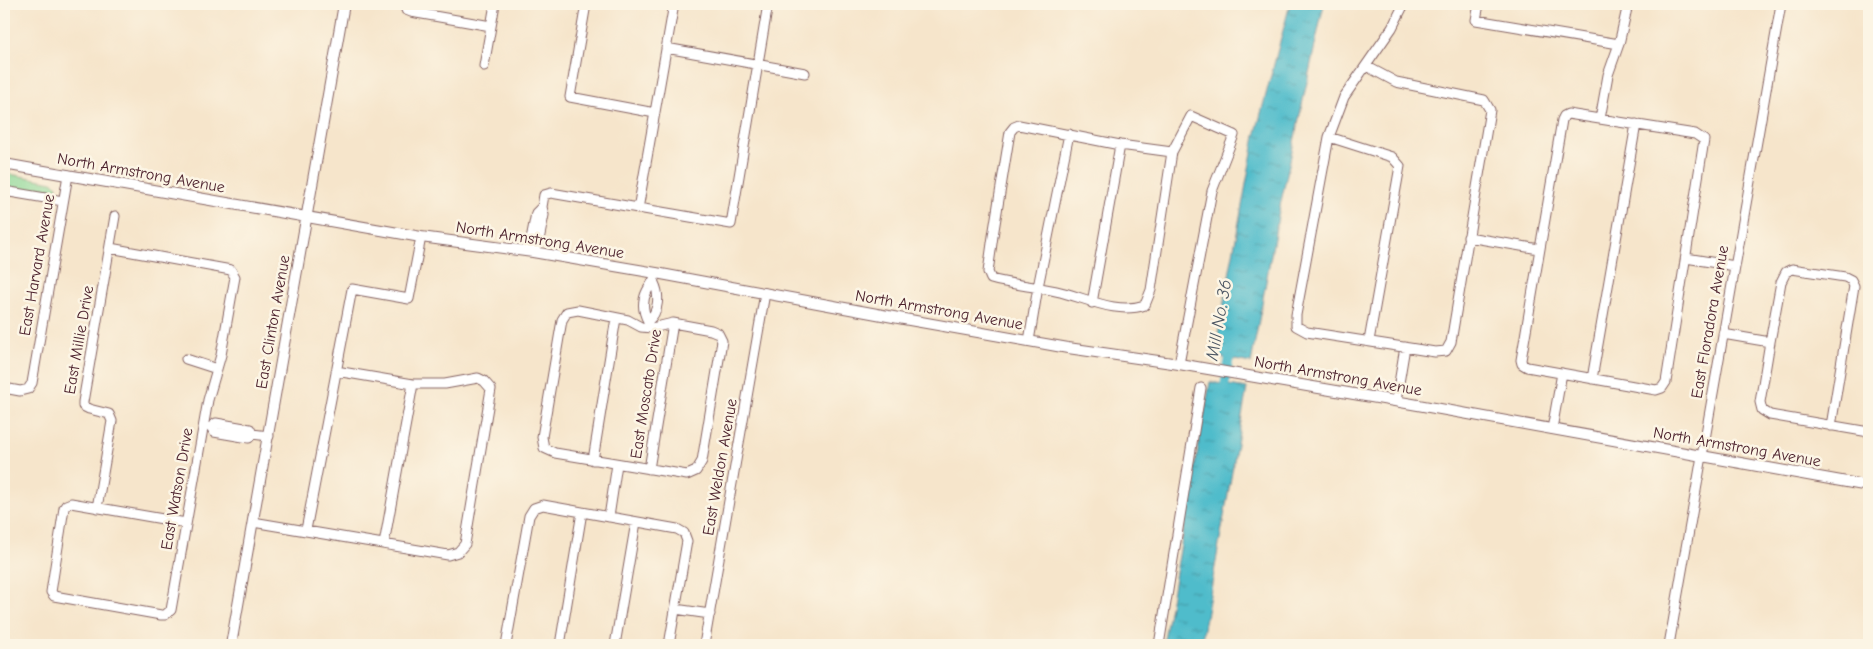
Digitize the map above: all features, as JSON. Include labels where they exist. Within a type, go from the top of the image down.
[{"type":"street","name":"East Clinton Avenue","points":[[232,645],[344,4]]},
{"type":"street","points":[[405,4],[406,10],[411,12],[491,26]]},
{"type":"street","points":[[484,66],[495,4]]},
{"type":"street","points":[[586,4],[570,97],[655,113]]},
{"type":"street","points":[[638,209],[674,4]]},
{"type":"street","points":[[534,249],[531,239],[536,213],[542,207],[544,195],[552,193],[731,224],[768,4]]},
{"type":"street","points":[[1366,66],[1396,82],[1484,100],[1490,110],[1451,342],[1446,352],[1307,332],[1296,326],[1296,315],[1329,137],[1344,97],[1392,28],[1404,4]]},
{"type":"street","points":[[1479,4],[1476,20],[1619,44]]},
{"type":"street","points":[[1600,119],[1608,75],[1619,44],[1628,4]]},
{"type":"street","name":"East Floradora Avenue","points":[[1669,645],[1781,4]]},
{"type":"street","points":[[666,48],[805,73]]},
{"type":"street","points":[[1568,114],[1636,124],[1695,134],[1704,140],[1666,382],[1662,388],[1656,390],[1527,367],[1522,364],[1521,360],[1562,120],[1568,114]]},
{"type":"street","points":[[1172,152],[1120,145],[1019,125],[1014,127],[1010,132],[988,272],[991,279],[1001,282],[1038,287],[1092,302],[1126,309],[1146,306],[1151,290],[1172,152],[1191,116],[1234,136],[1212,191],[1179,364]]},
{"type":"street","points":[[1592,379],[1636,124]]},
{"type":"street","points":[[1029,341],[1069,134]]},
{"type":"street","points":[[1329,137],[1392,157],[1400,166],[1368,341]]},
{"type":"street","points":[[1092,302],[1120,145]]},
{"type":"street","name":"North Armstrong Avenue","points":[[4,164],[421,237],[534,249],[655,278],[765,293],[1029,341],[1179,364],[1396,401],[1869,486]]},
{"type":"street","name":"East Harvard Avenue","points":[[4,388],[28,389],[32,383],[68,175]]},
{"type":"street","points":[[4,191],[64,201]]},
{"type":"street","name":"East Millie Drive","points":[[97,508],[112,421],[109,414],[89,410],[83,406],[83,402],[116,216]]},
{"type":"street","points":[[306,530],[352,289],[409,299],[421,237]]},
{"type":"street","points":[[1468,237],[1539,249]]},
{"type":"street","name":"East Watson Drive","points":[[97,508],[72,503],[67,504],[64,508],[52,579],[52,594],[54,596],[161,615],[167,614],[171,610],[186,523],[207,426],[209,393],[217,369],[235,276],[231,270],[110,248]]},
{"type":"street","points":[[1686,258],[1735,266]]},
{"type":"street","points":[[1831,426],[1854,286],[1851,280],[1845,277],[1792,269],[1786,272],[1781,282],[1760,402],[1762,410],[1770,415],[1831,426],[1869,432]]},
{"type":"street","points":[[648,324],[578,310],[567,312],[562,320],[543,428],[544,448],[556,453],[593,460],[687,475],[696,471],[702,461],[722,341],[718,333],[711,330],[673,324],[652,328],[648,324],[643,312],[647,291],[655,278]]},
{"type":"street","points":[[648,324],[654,316],[659,292],[655,278]]},
{"type":"street","name":"East Weldon Avenue","points":[[704,645],[765,293]]},
{"type":"street","points":[[644,305],[656,308]]},
{"type":"street","points":[[593,460],[616,318]]},
{"type":"street","name":"East Moscato Drive","points":[[649,469],[673,324]]},
{"type":"street","points":[[1723,334],[1770,342]]},
{"type":"street","points":[[1396,401],[1405,347]]},
{"type":"street","points":[[186,360],[217,369]]},
{"type":"street","points":[[253,522],[448,555],[458,552],[465,544],[491,389],[484,381],[478,378],[445,384],[413,384],[336,371]]},
{"type":"street","points":[[1552,429],[1562,374]]},
{"type":"street","points":[[384,544],[413,384]]},
{"type":"street","points":[[1159,645],[1201,388]]},
{"type":"street","points":[[207,426],[216,423],[250,429],[252,434],[269,436]]},
{"type":"street","points":[[609,517],[617,464]]},
{"type":"street","points":[[506,645],[529,516],[534,508],[542,505],[677,529],[684,533],[687,542],[668,645]]},
{"type":"street","points":[[97,508],[186,523]]},
{"type":"street","points":[[560,645],[582,512]]},
{"type":"street","points":[[615,645],[636,522]]},
{"type":"street","points":[[675,609],[710,614]]},
{"type":"green space","points":[[4,173],[52,182],[57,186],[56,192],[50,194],[4,186]]},
{"type":"water","points":[[1290,4],[1324,4],[1280,206],[1251,363],[1214,356],[1255,136]]},
{"type":"water","points":[[1210,382],[1247,388],[1201,645],[1163,645]]},
{"type":"waterway","name":"Mill No. 36","points":[[1223,395],[1231,348]]}]
